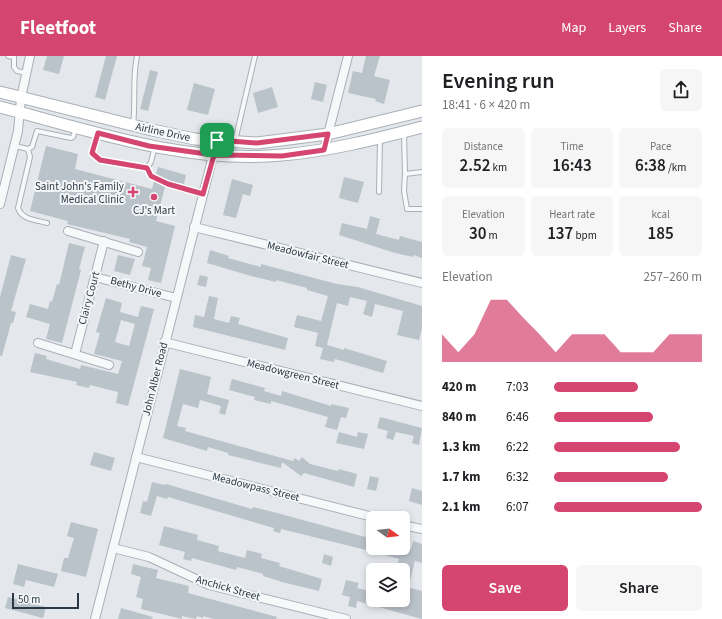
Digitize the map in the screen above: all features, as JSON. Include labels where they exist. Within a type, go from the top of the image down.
[{"type":"main road","name":"Airline Drive","points":[[0,92],[133,126],[195,139],[235,141],[271,142],[328,134],[422,111]]},
{"type":"main road","name":"Airline Drive","points":[[0,107],[76,128],[155,146],[214,155],[262,156],[324,150],[422,127]]},
{"type":"street","points":[[0,204],[15,146],[21,98],[30,56]]},
{"type":"street","points":[[324,150],[348,56]]},
{"type":"street","name":"John Alber Road","points":[[95,619],[164,342],[217,140]]},
{"type":"street","name":"Meadowfair Street","points":[[194,227],[422,283]]},
{"type":"street","points":[[68,230],[138,252]]},
{"type":"street","name":"Clairy Court","points":[[75,354],[104,241]]},
{"type":"street","name":"Bethy Drive","points":[[95,277],[176,298]]},
{"type":"street","name":"Meadowgreen Street","points":[[164,342],[422,406]]},
{"type":"street","points":[[38,344],[109,364]]},
{"type":"street","name":"Meadowpass Street","points":[[136,457],[366,515]]},
{"type":"street","points":[[410,527],[422,530]]},
{"type":"street","name":"Anchick Street","points":[[113,548],[149,557],[209,585],[346,619]]},
{"type":"lane","points":[[8,56],[14,58],[14,67],[17,71],[26,74]]},
{"type":"lane","points":[[133,126],[135,108],[134,72],[138,56]]},
{"type":"lane","points":[[235,141],[255,56]]},
{"type":"lane","points":[[28,149],[32,147],[37,131],[71,138],[73,137],[76,128]]},
{"type":"lane","points":[[404,132],[404,190],[407,209],[422,209]]},
{"type":"lane","points":[[98,133],[92,153],[100,160],[147,168]]},
{"type":"lane","points":[[379,192],[380,138]]},
{"type":"lane","points":[[15,146],[28,149]]},
{"type":"lane","points":[[147,168],[151,162],[155,146]]},
{"type":"lane","points":[[28,149],[30,157],[18,208],[23,216],[47,223]]},
{"type":"lane","points":[[147,168],[151,176],[168,184],[203,194]]},
{"type":"lane","points":[[405,174],[422,172]]},
{"type":"building","points":[[47,56],[64,56],[59,74],[43,70]]},
{"type":"building","points":[[106,56],[117,56],[105,100],[95,97]]},
{"type":"building","points":[[366,56],[380,56],[374,76],[390,80],[384,104],[375,101],[376,99],[348,93],[353,71],[362,73]]},
{"type":"building","points":[[150,70],[158,72],[148,111],[140,109]]},
{"type":"building","points":[[315,82],[327,85],[323,102],[311,99]]},
{"type":"building","points":[[194,83],[215,89],[208,115],[187,110]]},
{"type":"building","points":[[272,87],[278,107],[258,113],[253,93]]},
{"type":"building","points":[[46,146],[78,154],[75,169],[152,189],[154,181],[165,187],[156,221],[175,226],[161,283],[148,280],[151,268],[142,266],[147,247],[129,242],[130,239],[67,224],[68,221],[30,211]]},
{"type":"building","points":[[158,167],[186,175],[184,184],[167,180],[156,174]]},
{"type":"building","points":[[344,177],[364,182],[358,203],[339,198]]},
{"type":"building","points":[[232,179],[253,185],[250,196],[243,194],[236,218],[223,215]]},
{"type":"building","points":[[370,216],[380,219],[376,234],[399,240],[400,236],[422,242],[422,258],[414,255],[413,257],[395,253],[339,235],[342,223],[367,229]]},
{"type":"building","points":[[69,243],[85,247],[79,269],[81,270],[62,343],[46,339],[50,324],[26,317],[30,304],[48,309],[50,301],[52,302],[57,284],[59,285]]},
{"type":"building","points":[[210,250],[229,256],[228,258],[261,267],[261,264],[337,284],[358,287],[422,306],[422,328],[419,340],[397,335],[403,311],[375,304],[372,317],[363,314],[367,301],[350,297],[348,306],[337,303],[327,345],[344,350],[344,348],[387,361],[383,373],[335,359],[334,362],[320,359],[323,348],[315,346],[318,333],[294,327],[297,315],[321,321],[328,296],[307,290],[307,288],[276,280],[276,282],[251,276],[207,263]]},
{"type":"building","points":[[11,255],[26,259],[11,311],[16,312],[13,323],[11,323],[2,356],[0,356],[0,297]]},
{"type":"building","points":[[118,255],[135,259],[130,275],[114,271]]},
{"type":"building","points":[[200,275],[208,277],[206,287],[197,285]]},
{"type":"building","points":[[209,296],[218,298],[214,319],[229,323],[231,316],[240,318],[238,324],[288,338],[285,350],[193,327],[195,315],[204,317]]},
{"type":"building","points":[[106,298],[122,303],[120,312],[138,317],[141,306],[154,309],[128,406],[116,403],[118,392],[90,385],[89,388],[76,385],[77,382],[30,372],[35,353],[47,356],[46,359],[80,369],[81,365],[118,374],[122,361],[94,354],[100,333],[96,332]],"holes":[[[121,320],[135,324],[129,346],[115,342]]]},
{"type":"building","points":[[180,369],[211,377],[207,394],[229,400],[225,415],[219,413],[221,406],[200,400],[198,408],[183,404],[177,426],[186,428],[185,431],[293,461],[295,458],[299,461],[302,457],[310,464],[357,474],[354,487],[304,473],[301,476],[282,462],[281,468],[228,455],[228,453],[208,447],[207,451],[163,438]]},
{"type":"building","points":[[232,379],[265,388],[264,391],[281,396],[282,391],[331,406],[331,404],[349,408],[346,418],[341,417],[337,430],[325,427],[328,417],[271,401],[271,404],[254,400],[255,397],[229,390]]},
{"type":"building","points":[[380,417],[422,428],[419,445],[412,443],[414,436],[396,432],[393,440],[386,438],[388,431],[377,428]]},
{"type":"building","points":[[339,432],[357,437],[358,432],[368,434],[364,449],[336,443]]},
{"type":"building","points":[[94,452],[115,458],[111,471],[90,465]]},
{"type":"building","points":[[370,476],[379,478],[376,491],[367,489]]},
{"type":"building","points":[[152,482],[166,484],[252,509],[253,507],[366,537],[366,550],[281,529],[280,533],[273,531],[274,528],[168,497],[167,499],[157,496],[151,516],[140,513],[143,501],[147,502]]},
{"type":"building","points":[[412,488],[422,491],[422,505],[409,501]]},
{"type":"building","points":[[71,522],[98,529],[86,577],[61,571],[64,558],[68,558],[74,538],[67,536]]},
{"type":"building","points":[[164,526],[198,535],[197,540],[219,546],[218,551],[245,558],[247,550],[262,554],[261,558],[280,563],[279,566],[322,579],[319,591],[282,582],[263,576],[263,574],[237,567],[236,570],[192,558],[191,561],[183,559],[185,552],[159,545]]},
{"type":"building","points":[[413,541],[422,544],[422,563],[415,561],[410,580],[410,563],[398,563],[399,559],[385,555],[410,555]]},
{"type":"building","points":[[324,554],[333,557],[331,566],[322,563]]},
{"type":"building","points":[[18,564],[58,574],[54,587],[26,580],[24,587],[13,584]]},
{"type":"building","points":[[133,564],[158,570],[156,578],[189,586],[188,593],[277,617],[276,619],[214,619],[197,616],[196,619],[182,616],[182,619],[141,609],[143,599],[136,597],[141,577],[131,574]]},
{"type":"building","points":[[346,580],[359,583],[357,588],[366,590],[366,603],[357,601],[356,608],[348,606],[350,597],[342,595]]},
{"type":"building","points":[[410,588],[422,591],[422,619],[379,607],[410,607]]},
{"type":"building","points":[[8,597],[46,607],[43,618],[5,608]]},
{"type":"building","points":[[121,608],[153,617],[152,619],[118,619]]},
{"type":"place","name":"Saint John's Family Medical Clinic","points":[[133,192]]},
{"type":"place","name":"CJ's Mart","points":[[154,197]]},
{"type":"route","points":[[217,140],[214,155],[149,146],[98,133],[92,153],[100,160],[147,168],[151,176],[168,184],[203,194],[214,155],[256,157],[282,156],[324,150],[328,134],[257,143],[217,140]]}]
